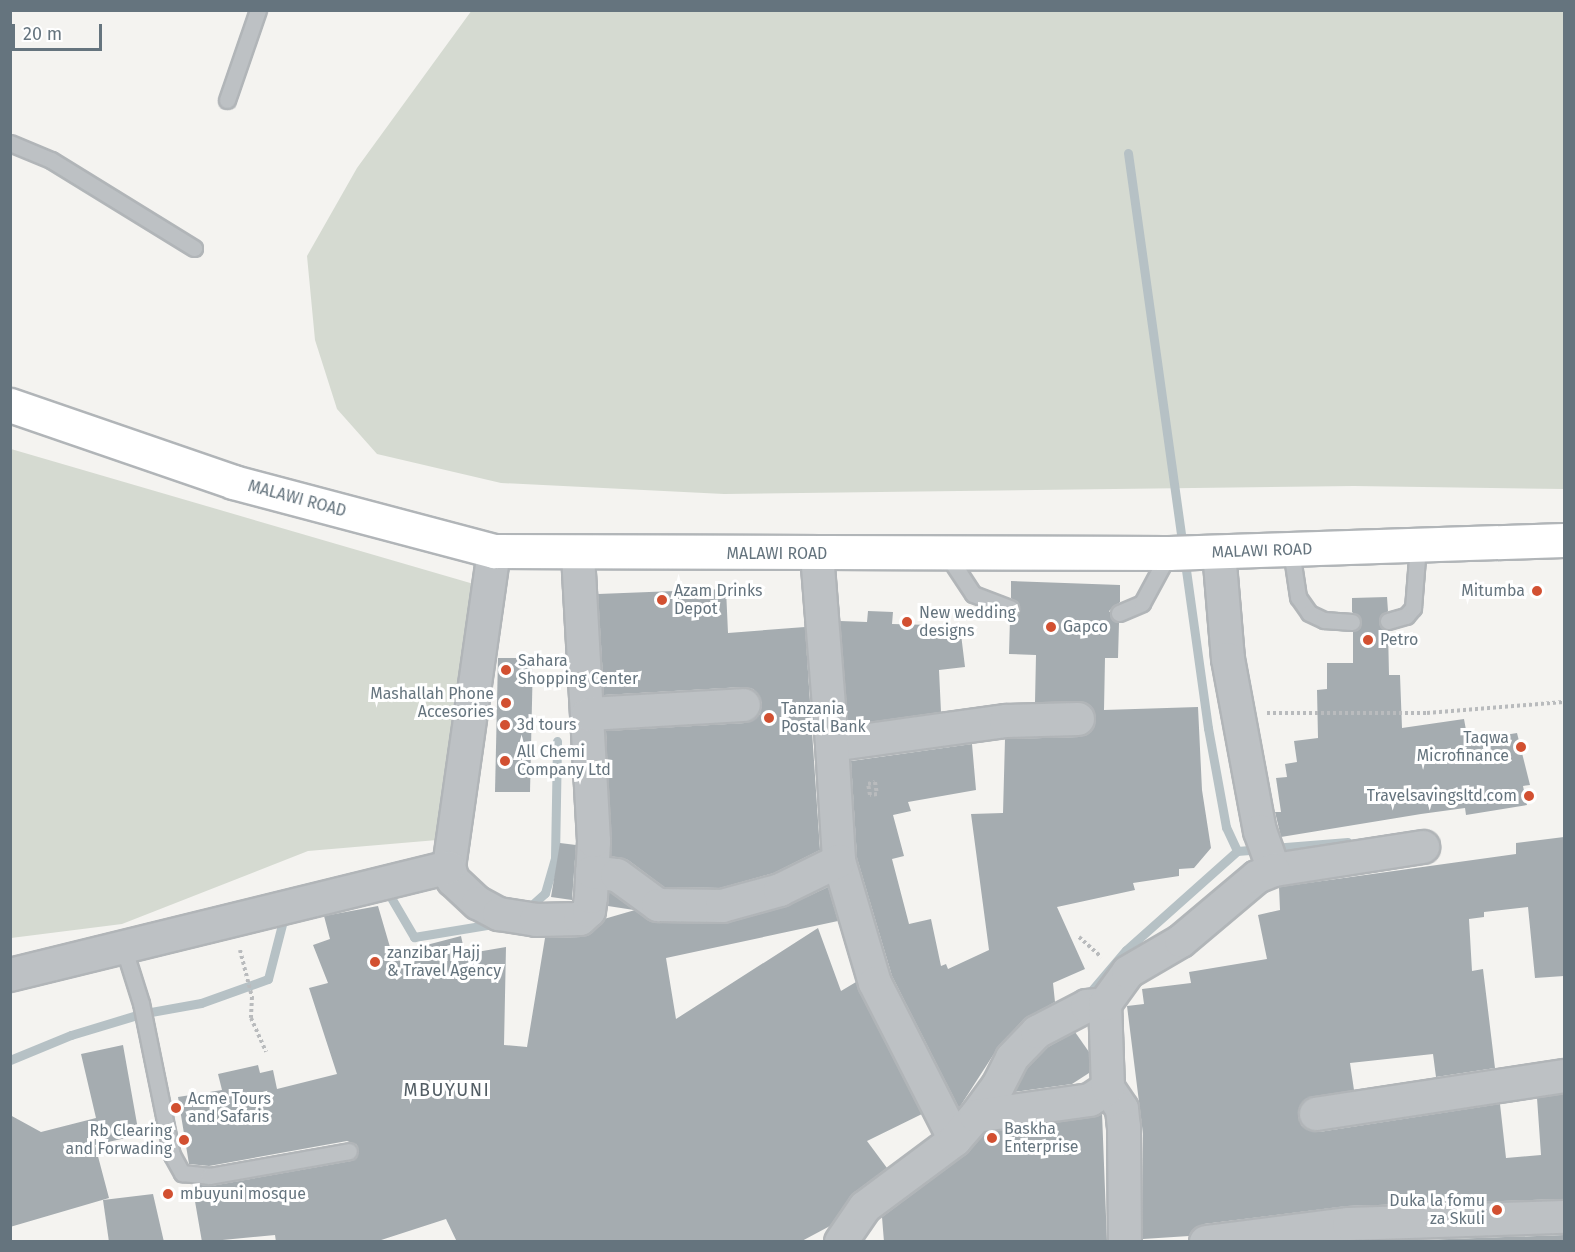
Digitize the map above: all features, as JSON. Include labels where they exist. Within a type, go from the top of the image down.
[{"type":"main road","name":"MALAWI ROAD","points":[[10,405],[233,482],[494,551],[817,554],[1169,553],[1564,540]]},
{"type":"street","points":[[494,551],[448,867],[463,892],[499,914],[536,920],[585,916],[592,872],[588,714],[578,553]]},
{"type":"street","points":[[1125,1242],[1124,1127],[1122,1108],[1108,1088],[1105,1004],[1128,972],[1181,941],[1257,877],[1267,852],[1228,659],[1220,552]]},
{"type":"street","points":[[817,554],[839,861],[875,983],[955,1140]]},
{"type":"street","points":[[588,714],[744,705]]},
{"type":"street","points":[[832,745],[1006,721],[1078,718]]},
{"type":"street","points":[[1267,852],[1423,847]]},
{"type":"street","points":[[592,872],[617,875],[658,905],[722,906],[780,890],[839,861]]},
{"type":"street","points":[[10,975],[448,867]]},
{"type":"street","points":[[989,1115],[1012,1058],[1037,1032],[1087,1006],[1105,1004]]},
{"type":"street","points":[[1316,1114],[1564,1076]]},
{"type":"street","points":[[841,1242],[865,1207],[989,1115],[1090,1100],[1108,1088]]},
{"type":"street","points":[[1206,1242],[1348,1224],[1564,1217]]},
{"type":"lane","points":[[227,100],[258,10]]},
{"type":"lane","points":[[10,143],[51,160],[194,248]]},
{"type":"lane","points":[[1388,621],[1406,616],[1413,608],[1418,546]]},
{"type":"lane","points":[[1291,550],[1298,597],[1309,613],[1324,620],[1352,622]]},
{"type":"lane","points":[[945,552],[973,594],[1010,608]]},
{"type":"lane","points":[[1119,613],[1142,603],[1169,553]]},
{"type":"lane","points":[[123,946],[141,1003],[172,1155],[182,1173],[209,1176],[349,1151]]},
{"type":"path","points":[[1239,715],[1427,713],[1564,702]]},
{"type":"path","points":[[1079,937],[1097,955]]},
{"type":"path","points":[[247,974],[252,997],[251,1018],[266,1052]]},
{"type":"shaded area","points":[[472,10],[1564,11],[1564,489],[1354,486],[724,494],[501,483],[377,454],[337,409],[315,340],[307,256],[357,168]]},
{"type":"shaded area","points":[[11,449],[484,587],[456,706],[437,840],[308,851],[122,924],[11,938]]},
{"type":"building","points":[[1011,581],[1120,585],[1120,602],[1109,611],[1119,623],[1118,658],[1105,658],[1104,710],[1198,707],[1202,790],[1211,848],[1194,868],[1179,869],[1179,876],[1133,883],[1135,890],[1057,907],[1085,969],[1053,983],[1055,1002],[1024,1019],[999,1046],[959,1108],[892,976],[857,858],[851,761],[972,744],[976,790],[908,802],[911,811],[893,815],[904,856],[892,859],[909,924],[931,919],[941,966],[946,964],[948,969],[989,950],[971,814],[1003,813],[1005,739],[1079,737],[1088,734],[1096,719],[1086,703],[1035,702],[1036,655],[1009,654],[1010,618],[1020,607],[1011,598]]},
{"type":"building","points":[[726,589],[728,633],[805,627],[820,850],[774,873],[720,888],[664,887],[628,860],[611,856],[606,731],[745,723],[760,714],[762,703],[753,689],[743,687],[604,695],[598,594]]},
{"type":"building","points":[[1387,597],[1388,611],[1379,623],[1388,630],[1389,675],[1400,675],[1402,728],[1464,719],[1468,741],[1517,733],[1530,785],[1523,786],[1527,805],[1466,815],[1465,808],[1281,837],[1275,812],[1281,812],[1276,778],[1287,777],[1285,764],[1297,762],[1294,741],[1318,738],[1317,690],[1327,689],[1327,663],[1353,663],[1353,632],[1362,622],[1352,612],[1352,598]]},
{"type":"building","points":[[868,611],[893,612],[892,624],[932,625],[932,633],[961,634],[965,667],[939,670],[941,712],[848,725],[840,621],[867,622]]},
{"type":"building","points":[[498,658],[533,658],[530,792],[495,792]]},
{"type":"building","points":[[1564,837],[1564,976],[1535,978],[1528,907],[1484,912],[1484,917],[1469,919],[1472,971],[1483,969],[1495,1068],[1436,1077],[1433,1054],[1350,1063],[1354,1090],[1305,1100],[1298,1116],[1302,1126],[1319,1132],[1500,1104],[1506,1158],[1541,1155],[1537,1098],[1564,1094],[1564,1199],[1347,1206],[1204,1224],[1189,1236],[1143,1239],[1143,1134],[1127,1006],[1144,1004],[1142,989],[1191,983],[1189,972],[1267,959],[1258,915],[1280,910],[1279,887],[1516,854],[1516,843]]},
{"type":"building","points":[[560,843],[576,845],[572,900],[551,897]]},
{"type":"building","points":[[828,887],[838,921],[666,958],[676,1019],[818,928],[841,991],[856,982],[922,1114],[867,1141],[887,1168],[854,1193],[830,1226],[800,1242],[457,1242],[446,1219],[375,1242],[276,1242],[275,1235],[202,1242],[192,1184],[211,1186],[351,1161],[358,1155],[357,1145],[347,1141],[209,1166],[189,1164],[178,1097],[222,1090],[218,1074],[258,1065],[260,1073],[273,1070],[277,1089],[337,1074],[309,988],[328,983],[313,945],[330,939],[324,916],[378,906],[392,954],[461,936],[465,954],[506,947],[504,1045],[527,1047],[545,938],[581,937],[604,919],[635,910],[658,923],[726,923],[785,907]]},
{"type":"building","points":[[610,892],[634,910],[608,906]]},
{"type":"building","points":[[1075,1032],[1089,1052],[1089,1073],[1072,1084],[1015,1092],[1027,1068],[1048,1047]]},
{"type":"building","points":[[123,1045],[139,1135],[95,1145],[109,1198],[10,1227],[10,1115],[41,1132],[96,1118],[81,1054]]},
{"type":"building","points":[[1102,1113],[1107,1242],[884,1242],[882,1217],[966,1154],[985,1133]]},
{"type":"building","points":[[153,1194],[164,1242],[109,1242],[103,1200]]},
{"type":"building","points":[[1564,1235],[1564,1242],[1365,1242]]},
{"type":"waterway","points":[[1128,153],[1208,728],[1226,827],[1237,851]]},
{"type":"waterway","points":[[524,912],[545,893],[555,858],[557,741]]},
{"type":"waterway","points":[[1087,996],[1126,950],[1237,851],[1348,842]]},
{"type":"waterway","points":[[386,889],[414,937],[499,923]]},
{"type":"waterway","points":[[10,1060],[71,1035],[140,1014],[201,1003],[268,979],[285,913]]},
{"type":"place","name":"Mitumba","points":[[1537,591]]},
{"type":"place","name":"Azam Drinks Depot","points":[[662,600]]},
{"type":"place","name":"New wedding designs","points":[[907,622]]},
{"type":"place","name":"Gapco","points":[[1051,627]]},
{"type":"place","name":"Petro","points":[[1368,640]]},
{"type":"place","name":"Sahara Shopping Center","points":[[506,670]]},
{"type":"place","name":"Mashallah Phone Accesories","points":[[506,703]]},
{"type":"place","name":"Tanzania Postal Bank","points":[[769,718]]},
{"type":"place","name":"3d tours","points":[[505,725]]},
{"type":"place","name":"Taqwa Microfinance","points":[[1521,747]]},
{"type":"place","name":"All Chemi Company Ltd","points":[[505,761]]},
{"type":"place","name":"Travelsavingsltd.com","points":[[1529,796]]},
{"type":"place","name":"zanzibar Hajj & Travel Agency","points":[[375,962]]},
{"type":"place","name":"Acme Tours and Safaris","points":[[176,1108]]},
{"type":"place","name":"Baskha Enterprise","points":[[992,1138]]},
{"type":"place","name":"Rb Clearing and Forwading","points":[[184,1140]]},
{"type":"place","name":"mbuyuni mosque","points":[[168,1194]]},
{"type":"place","name":"Duka la fomu za Skuli","points":[[1497,1210]]},
{"type":"district","name":"MBUYUNI","points":[[447,1090]]}]
